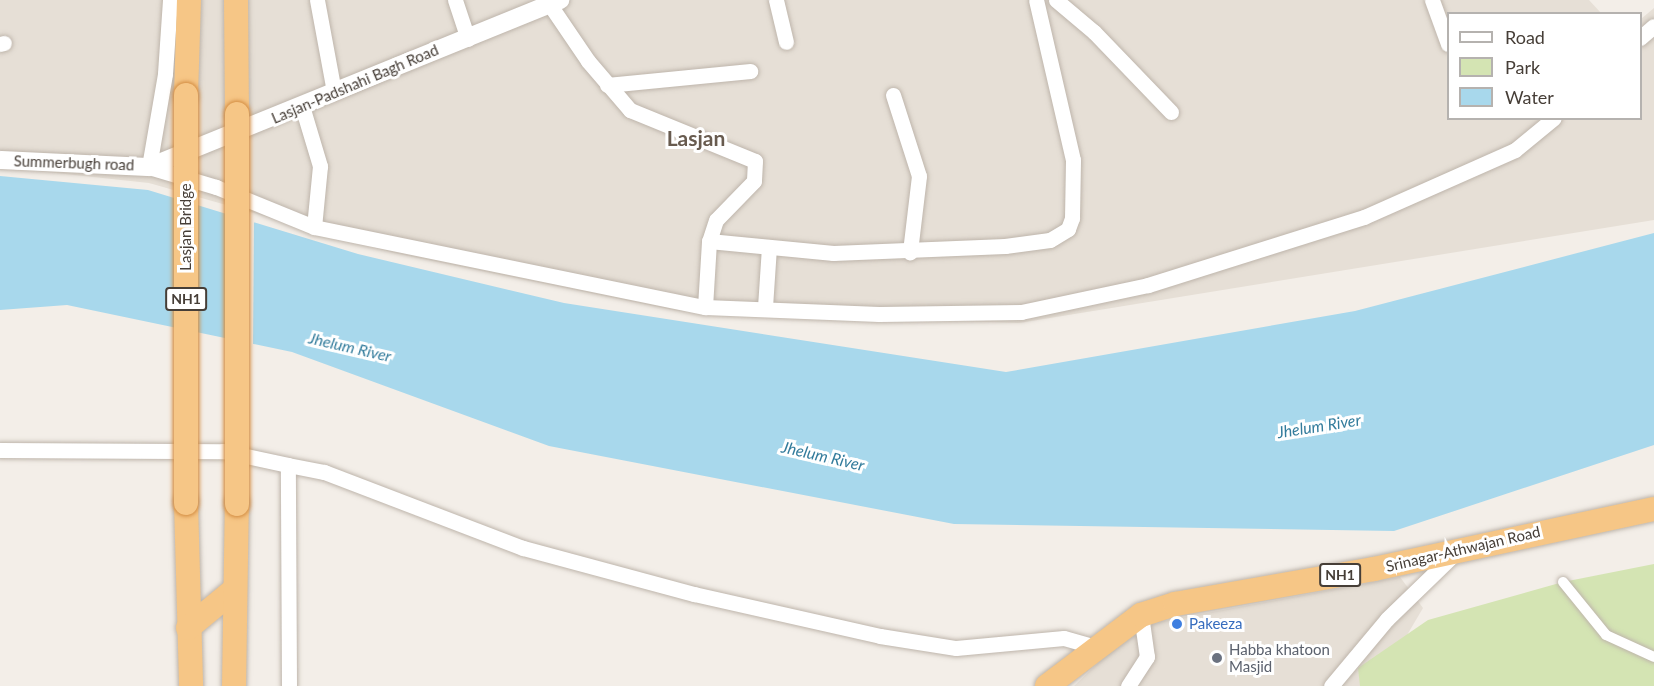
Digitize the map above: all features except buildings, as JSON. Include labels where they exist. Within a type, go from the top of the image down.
[{"type":"highway","name":"Lasjan Bridge","points":[[188,628],[186,95],[189,0]]},
{"type":"highway","points":[[234,686],[237,504],[236,0]]},
{"type":"highway","name":"Srinagar-Athwajan Road","points":[[1047,686],[1095,647],[1140,615],[1210,596],[1456,552],[1654,509]]},
{"type":"highway","points":[[188,628],[234,590]]},
{"type":"highway","name":"NH1","points":[[188,628],[191,686]]},
{"type":"street","points":[[170,0],[165,75],[149,167],[216,188],[314,227],[705,308],[765,307],[879,314],[1021,312],[1148,285],[1364,217],[1515,150],[1552,120]]},
{"type":"street","points":[[317,0],[334,92]]},
{"type":"street","points":[[455,0],[468,39]]},
{"type":"street","points":[[776,0],[786,42]]},
{"type":"street","points":[[709,241],[816,253],[910,252],[1050,240],[1068,229],[1073,208],[1073,160],[1036,0]]},
{"type":"street","points":[[1056,0],[1094,32],[1172,112]]},
{"type":"street","points":[[1432,0],[1447,39]]},
{"type":"street","points":[[555,2],[607,85],[643,118],[755,161],[754,181],[716,220],[709,241],[705,308]]},
{"type":"street","name":"Lasjan-Padshahi Bagh Road","points":[[149,167],[555,2]]},
{"type":"street","points":[[607,85],[750,71]]},
{"type":"street","points":[[893,95],[919,176],[910,252]]},
{"type":"street","points":[[302,106],[320,166],[314,227]]},
{"type":"street","name":"Summerbugh road","points":[[0,160],[149,167]]},
{"type":"street","points":[[765,307],[770,247]]},
{"type":"street","points":[[0,450],[223,451],[324,472],[523,548],[706,597],[880,636],[956,648],[1064,638],[1095,647]]},
{"type":"street","points":[[288,465],[289,686]]},
{"type":"street","points":[[1331,686],[1387,619],[1456,552]]},
{"type":"street","points":[[1563,582],[1606,635],[1654,657]]},
{"type":"street","points":[[1128,686],[1147,657],[1140,615]]},
{"type":"shaded area","points":[[0,0],[1589,0],[1600,12],[1447,12],[1447,120],[1642,120],[1642,18],[1654,8],[1654,220],[1019,323],[678,311],[394,253],[149,183],[0,167]]},
{"type":"shaded area","points":[[1400,577],[1423,608],[1377,686],[1074,686],[1137,626]]},
{"type":"green space","points":[[1654,564],[1654,686],[1360,686],[1358,668],[1428,620],[1563,582]]},
{"type":"water","name":"Jhelum River","points":[[0,176],[148,190],[358,254],[564,303],[1006,372],[1355,311],[1654,233],[1654,445],[1394,531],[954,524],[549,446],[292,352],[67,305],[0,310]]},
{"type":"pier","points":[[225,211],[254,219],[253,347],[226,341]]},
{"type":"place","name":"Pakeeza","points":[[1177,624]]},
{"type":"place","name":"Habba khatoon Masjid","points":[[1217,658]]},
{"type":"district","name":"Lasjan","points":[[696,138]]}]
